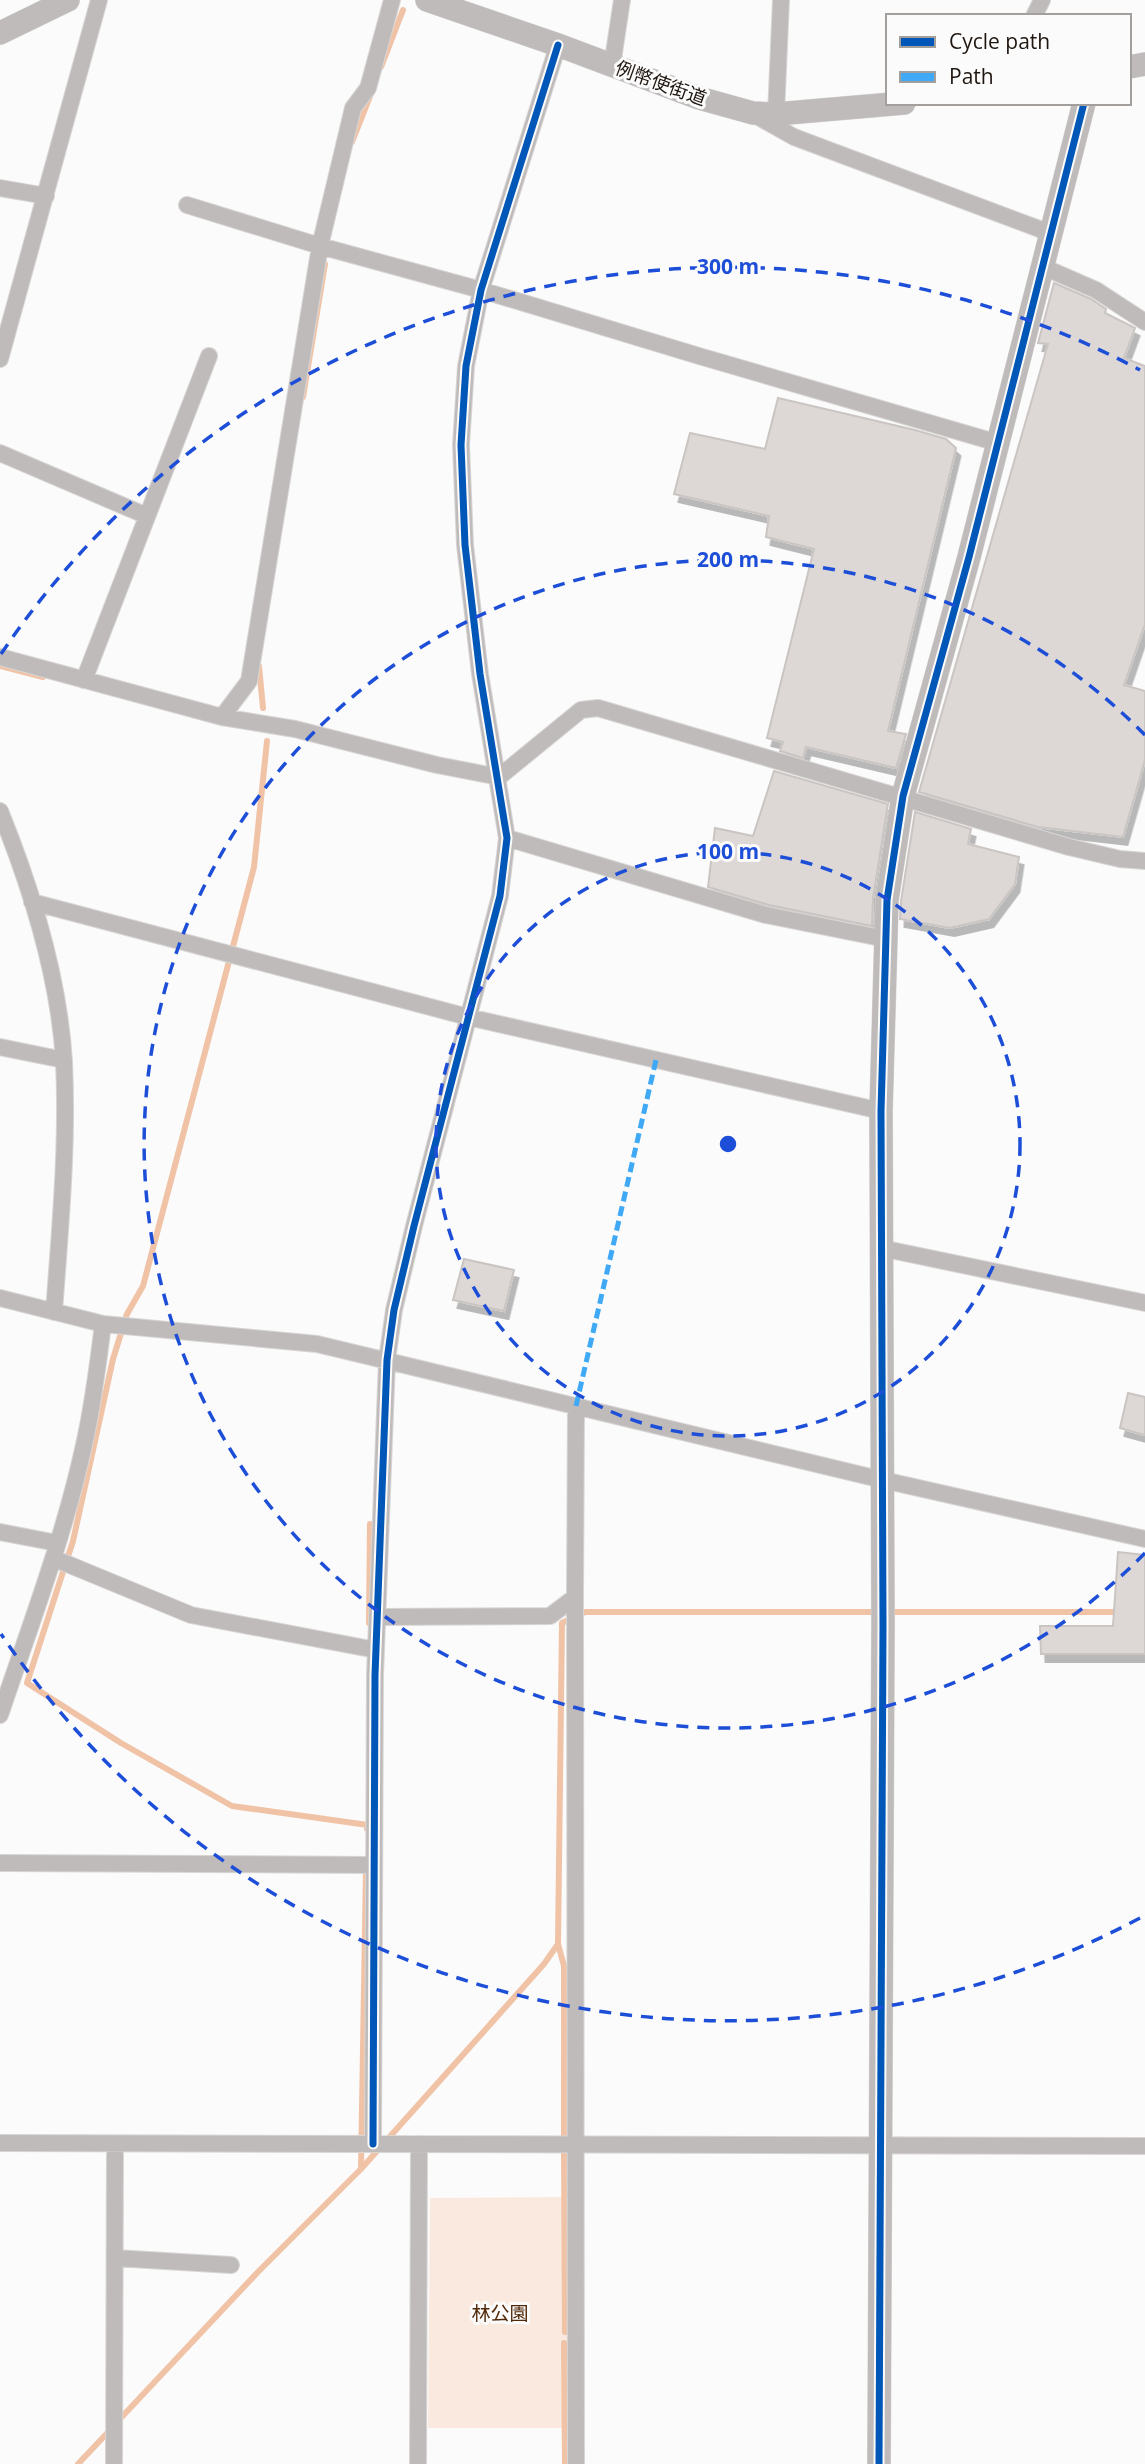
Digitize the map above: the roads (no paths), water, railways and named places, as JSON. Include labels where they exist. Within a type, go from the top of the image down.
[{"type":"street","points":[[0,33],[68,0]]},
{"type":"street","points":[[0,359],[99,0]]},
{"type":"street","points":[[222,718],[249,681],[320,246],[353,108],[368,88],[392,0]]},
{"type":"street","name":"例幣使街道","points":[[427,0],[699,98],[764,114],[886,104]]},
{"type":"street","points":[[612,66],[622,0]]},
{"type":"street","points":[[781,0],[764,114],[794,137],[1050,233]]},
{"type":"street","points":[[373,2144],[376,1650],[387,1360],[394,1310],[500,896],[508,838],[481,674],[465,545],[461,446],[466,366],[481,289],[558,45]]},
{"type":"street","points":[[879,2464],[883,1625],[881,1111],[887,900],[903,796],[998,443],[1083,105]]},
{"type":"street","points":[[0,188],[46,196]]},
{"type":"street","points":[[187,205],[320,246],[481,289],[998,443]]},
{"type":"street","points":[[1041,266],[1096,290],[1145,322]]},
{"type":"street","points":[[84,680],[209,356]]},
{"type":"street","points":[[0,453],[147,516]]},
{"type":"street","points":[[0,657],[222,718],[295,729],[437,765],[499,777]]},
{"type":"street","points":[[499,777],[581,710],[598,708],[1069,847],[1120,859],[1145,861]]},
{"type":"street","points":[[0,811],[33,902],[50,971],[64,1060],[64,1182],[54,1312]]},
{"type":"street","points":[[508,838],[766,915],[886,939]]},
{"type":"street","points":[[33,902],[468,1017],[881,1111]]},
{"type":"street","points":[[0,1047],[64,1060]]},
{"type":"street","points":[[881,1248],[1145,1303]]},
{"type":"street","points":[[0,1298],[103,1324],[317,1344],[883,1480],[1145,1539]]},
{"type":"street","points":[[0,1715],[55,1551],[83,1448],[96,1387],[103,1324]]},
{"type":"street","points":[[576,1406],[576,2464]]},
{"type":"street","points":[[0,1532],[55,1551],[191,1615],[376,1650]]},
{"type":"street","points":[[377,1617],[550,1616],[575,1597]]},
{"type":"street","points":[[0,1863],[373,1865]]},
{"type":"street","points":[[0,2143],[1145,2146]]},
{"type":"street","points":[[114,2464],[115,2144]]},
{"type":"street","points":[[418,2464],[419,2144]]},
{"type":"street","points":[[115,2258],[231,2265]]},
{"type":"waterway","points":[[381,67],[403,10]]},
{"type":"waterway","points":[[352,142],[371,94]]},
{"type":"waterway","points":[[303,397],[325,264]]},
{"type":"waterway","points":[[0,666],[43,677]]},
{"type":"waterway","points":[[259,666],[263,708]]},
{"type":"waterway","points":[[267,741],[254,867],[143,1286],[127,1314],[113,1359],[73,1541],[27,1683],[121,1743],[232,1806],[368,1825],[367,1829]]},
{"type":"waterway","points":[[369,1623],[370,1524]]},
{"type":"waterway","points":[[118,2421],[256,2274],[361,2169],[544,1964],[558,1944],[562,1623],[585,1612],[877,1612]]},
{"type":"waterway","points":[[888,1612],[1122,1612]]},
{"type":"waterway","points":[[361,2169],[366,1868]]},
{"type":"waterway","points":[[558,1944],[564,1966],[564,2136]]},
{"type":"waterway","points":[[564,2153],[565,2332]]},
{"type":"waterway","points":[[564,2343],[565,2464]]},
{"type":"waterway","points":[[78,2464],[111,2429]]},
{"type":"park label","name":"林公園","points":[[500,2313]]}]
